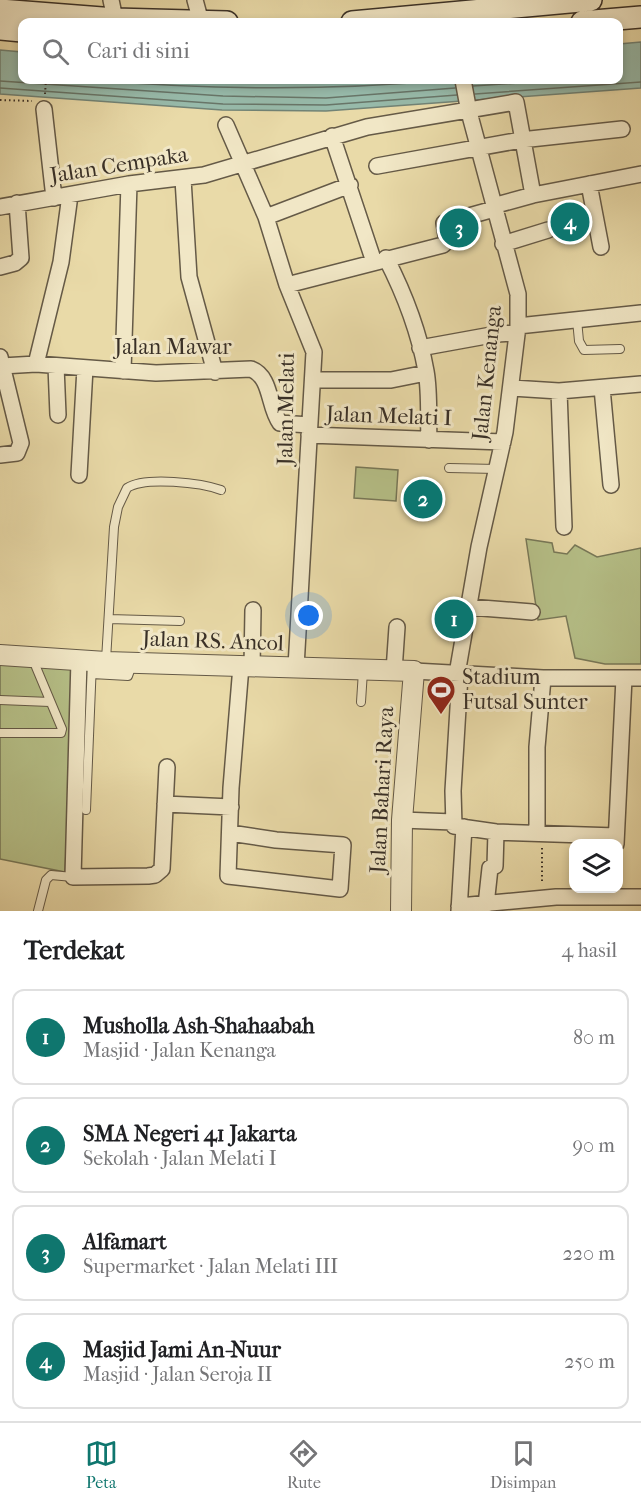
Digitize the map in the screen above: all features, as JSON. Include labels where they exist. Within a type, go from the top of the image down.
[{"type":"main road","points":[[390,18],[540,2],[591,0]]},
{"type":"main road","points":[[0,10],[38,12],[113,9],[174,18]]},
{"type":"main road","points":[[24,18],[38,12]]},
{"type":"main road","points":[[623,19],[641,17]]},
{"type":"main road","points":[[0,28],[18,20]]},
{"type":"street","points":[[195,0],[200,18]]},
{"type":"street","name":"Jalan Kenanga","points":[[459,909],[458,674],[479,547],[503,442],[512,388],[518,294],[493,208],[464,84]]},
{"type":"street","name":"Jalan Cempaka","points":[[0,207],[129,184],[204,176],[332,136],[468,107],[516,102],[521,140]]},
{"type":"street","points":[[41,103],[54,198]]},
{"type":"street","name":"Jalan Melati","points":[[226,125],[266,217],[287,285],[314,352],[296,668]]},
{"type":"street","points":[[378,165],[521,140],[622,129]]},
{"type":"street","points":[[332,136],[380,260],[411,315],[426,373],[429,440]]},
{"type":"street","points":[[521,140],[533,195]]},
{"type":"street","points":[[287,285],[443,245],[447,241],[445,222],[533,195],[641,174]]},
{"type":"street","points":[[183,179],[189,277],[215,372]]},
{"type":"street","points":[[123,371],[129,184]]},
{"type":"street","points":[[589,184],[601,248]]},
{"type":"street","points":[[266,217],[350,185]]},
{"type":"street","points":[[36,364],[61,262],[70,195]]},
{"type":"street","points":[[0,267],[15,264],[21,258],[17,203]]},
{"type":"street","points":[[503,244],[548,230]]},
{"type":"street","points":[[420,348],[517,329],[641,313]]},
{"type":"street","points":[[0,455],[17,453],[21,443],[1,362]]},
{"type":"street","name":"Jalan Mawar","points":[[1,362],[123,371],[215,372],[246,369],[257,371],[264,379],[280,423],[309,430]]},
{"type":"street","points":[[56,366],[58,415]]},
{"type":"street","points":[[79,475],[85,368]]},
{"type":"street","points":[[314,380],[391,380],[426,373]]},
{"type":"street","points":[[512,388],[559,391],[641,384]]},
{"type":"street","points":[[602,388],[610,485]]},
{"type":"street","points":[[559,391],[564,527]]},
{"type":"street","name":"Jalan Melati I","points":[[309,430],[429,440],[503,442]]},
{"type":"street","points":[[469,607],[532,612]]},
{"type":"street","points":[[230,833],[276,840],[343,844],[340,889],[229,877],[230,833],[231,807],[253,610]]},
{"type":"street","points":[[394,671],[397,627]]},
{"type":"street","name":"Jalan RS. Ancol","points":[[0,655],[92,664],[132,663],[414,671],[543,678],[641,678]]},
{"type":"street","points":[[92,664],[73,877],[155,875],[164,864],[167,767]]},
{"type":"street","name":"Jalan Bahari Raya","points":[[401,911],[402,820],[414,671]]},
{"type":"street","points":[[540,833],[537,747],[543,678]]},
{"type":"street","points":[[616,839],[624,678]]},
{"type":"street","points":[[165,804],[231,807]]},
{"type":"street","points":[[402,820],[459,825],[496,832],[540,833],[605,839]]},
{"type":"street","points":[[486,905],[490,868],[495,866],[496,832]]},
{"type":"street","points":[[459,909],[486,905],[511,907],[542,899],[566,904],[608,893]]},
{"type":"street","points":[[614,893],[637,902]]},
{"type":"lane","points":[[577,320],[579,341],[584,350],[620,349]]},
{"type":"lane","points":[[449,468],[497,470]]},
{"type":"lane","points":[[86,810],[92,664],[109,620],[114,527],[118,507],[127,488],[147,483],[203,484],[221,490]]},
{"type":"lane","points":[[109,620],[180,621]]},
{"type":"lane","points":[[0,733],[61,733],[62,729],[36,667],[38,657]]},
{"type":"lane","points":[[361,702],[363,670]]},
{"type":"lane","points":[[0,700],[50,702]]},
{"type":"lane","points":[[38,911],[46,880],[51,875],[73,877]]},
{"type":"path","points":[[0,100],[41,103],[45,84]]},
{"type":"path","points":[[540,833],[542,899]]},
{"type":"green space","points":[[356,467],[398,470],[396,501],[354,498]]},
{"type":"green space","points":[[526,539],[552,543],[554,552],[567,554],[575,545],[597,557],[641,548],[641,664],[605,664],[575,658],[566,616],[538,620]]},
{"type":"green space","points":[[0,663],[75,667],[65,872],[0,859]]},
{"type":"water","points":[[641,42],[641,88],[326,111],[222,110],[0,94],[0,50],[18,52],[18,84],[623,84],[623,44]]},
{"type":"place","name":"Masjid Jami An-Nuur","points":[[570,222]]},
{"type":"place","name":"Alfamart","points":[[459,228]]},
{"type":"place","name":"SMA Negeri 41 Jakarta","points":[[423,499]]},
{"type":"place","name":"Musholla Ash-Shahaabah","points":[[454,619]]},
{"type":"place","name":"Stadium Futsal Sunter","points":[[441,716]]}]
